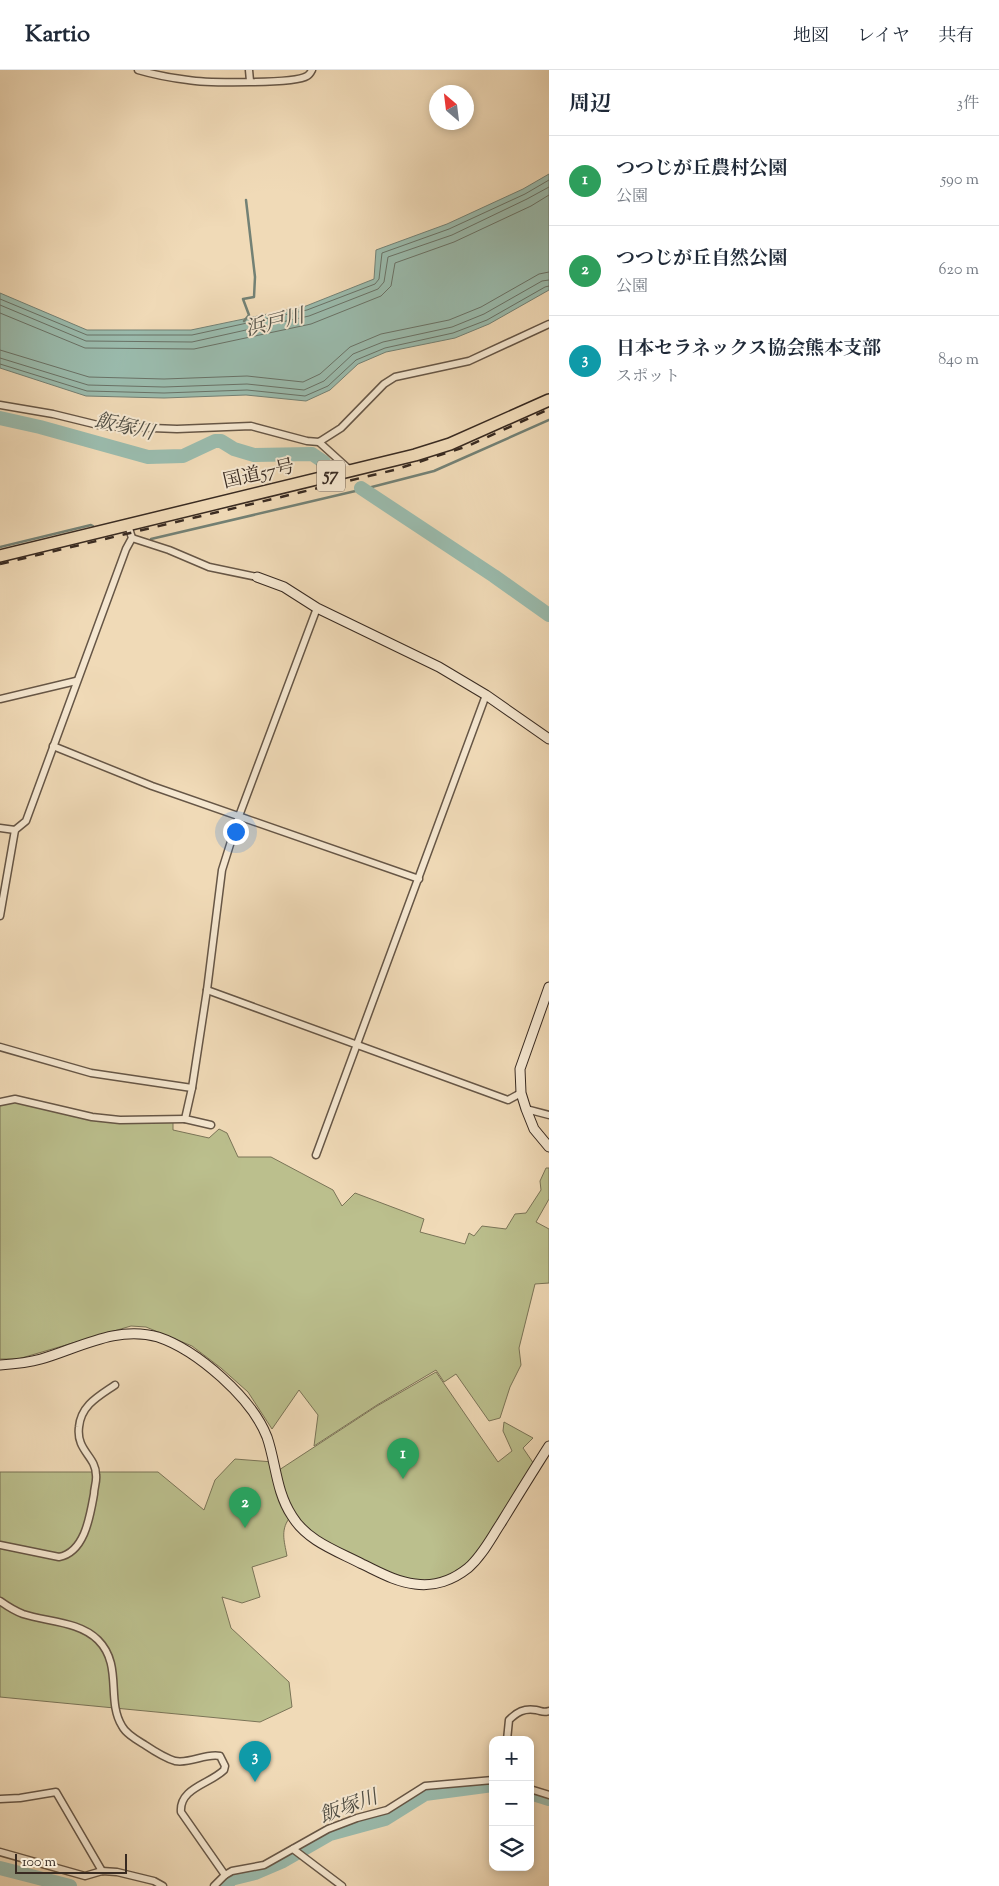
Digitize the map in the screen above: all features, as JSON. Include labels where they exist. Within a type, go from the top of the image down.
[{"type":"highway","name":"国道57号","points":[[0,556],[415,455],[450,444],[549,400]]},
{"type":"street","points":[[138,70],[157,76],[218,83],[282,81],[302,78],[307,76],[312,70]]},
{"type":"street","points":[[249,70],[250,81]]},
{"type":"street","points":[[0,405],[52,414],[102,426],[177,428],[251,426],[306,441],[319,442],[341,428],[384,384],[396,377],[469,361],[549,324]]},
{"type":"street","points":[[319,442],[352,471]]},
{"type":"street","points":[[0,916],[15,830],[26,821],[76,681],[126,549],[132,538],[128,525]]},
{"type":"street","points":[[132,538],[162,547],[209,566],[257,577],[284,587],[317,608],[439,667],[486,695],[549,739]]},
{"type":"street","points":[[185,1119],[208,990],[222,870],[239,816],[317,608]]},
{"type":"street","points":[[0,698],[76,681]]},
{"type":"street","points":[[316,1155],[486,695]]},
{"type":"street","points":[[53,746],[152,786],[419,880]]},
{"type":"street","points":[[0,828],[15,830]]},
{"type":"street","points":[[549,987],[520,1069],[521,1093],[526,1109],[534,1129],[549,1147]]},
{"type":"street","points":[[208,990],[508,1100],[521,1093]]},
{"type":"street","points":[[0,1047],[91,1073],[192,1088]]},
{"type":"street","points":[[0,1102],[15,1099],[92,1117],[120,1120],[185,1119],[211,1125]]},
{"type":"street","points":[[526,1109],[549,1115]]},
{"type":"street","points":[[0,1365],[41,1359],[114,1334],[138,1334],[158,1337],[180,1347],[224,1379],[248,1404],[266,1436],[281,1494],[291,1515],[301,1528],[316,1540],[386,1576],[415,1584],[433,1584],[446,1581],[463,1572],[479,1557],[549,1446]]},
{"type":"street","points":[[0,1545],[59,1557],[72,1552],[83,1535],[90,1517],[96,1475],[94,1466],[81,1447],[79,1425],[85,1409],[93,1400],[115,1385]]},
{"type":"street","points":[[0,1601],[23,1614],[81,1628],[99,1640],[111,1661],[116,1709],[122,1726],[133,1738],[157,1753],[175,1761],[199,1760],[213,1754],[220,1756],[225,1766],[224,1770],[185,1795],[181,1812],[225,1875]]},
{"type":"street","points":[[507,1736],[509,1720],[520,1710],[534,1709],[544,1712],[549,1710]]},
{"type":"street","points":[[214,1886],[232,1870],[264,1865],[328,1829],[356,1818],[388,1810],[425,1786],[489,1780]]},
{"type":"street","points":[[534,1789],[549,1795]]},
{"type":"street","points":[[0,1799],[56,1792],[102,1871]]},
{"type":"street","points":[[293,1849],[342,1886]]},
{"type":"street","points":[[0,1852],[84,1876],[102,1871],[117,1872],[154,1881],[163,1886]]},
{"type":"green space","points":[[16,1101],[92,1119],[173,1122],[173,1130],[209,1138],[219,1129],[227,1133],[238,1157],[271,1157],[333,1190],[342,1206],[355,1193],[424,1219],[420,1232],[465,1244],[469,1233],[474,1236],[482,1226],[506,1229],[515,1214],[526,1213],[541,1190],[540,1181],[546,1168],[549,1168],[549,1199],[536,1222],[549,1229],[549,1283],[535,1284],[519,1348],[521,1365],[510,1387],[500,1418],[489,1421],[456,1374],[444,1382],[436,1370],[314,1446],[318,1415],[299,1390],[272,1429],[248,1392],[221,1368],[192,1346],[146,1327],[131,1326],[18,1359],[0,1359],[0,1105]]},
{"type":"green space","points":[[436,1372],[498,1462],[512,1451],[503,1431],[504,1422],[533,1438],[523,1448],[536,1467],[479,1557],[458,1575],[415,1584],[316,1540],[291,1516],[284,1530],[287,1556],[252,1567],[260,1597],[242,1603],[222,1597],[231,1628],[289,1682],[292,1707],[260,1722],[0,1697],[0,1472],[158,1472],[204,1510],[215,1480],[235,1459],[273,1462],[276,1472],[377,1406]]},
{"type":"water","name":"浜戸川","points":[[549,174],[549,290],[489,324],[455,338],[386,352],[358,364],[330,390],[306,401],[246,395],[164,398],[86,396],[0,368],[0,293],[87,330],[191,330],[306,306],[374,279],[376,250],[447,224],[523,189]]},
{"type":"waterway","name":"浜戸川","points":[[244,321],[249,315],[243,299],[254,297],[255,277],[246,200]]},
{"type":"waterway","name":"飯塚川","points":[[0,418],[148,457],[183,456],[215,441],[221,441],[234,449],[254,455],[312,454],[324,462]]},
{"type":"waterway","points":[[151,539],[434,471],[549,420]]},
{"type":"waterway","name":"飯塚川","points":[[361,488],[494,576],[549,615]]},
{"type":"waterway","points":[[0,547],[93,526]]},
{"type":"waterway","name":"飯塚川","points":[[226,1886],[231,1879],[255,1873],[283,1861],[330,1834],[385,1819],[425,1794],[489,1786]]},
{"type":"waterway","name":"飯塚川","points":[[534,1794],[549,1799]]},
{"type":"waterway","name":"飯塚川","points":[[0,1868],[70,1886]]},
{"type":"railway","points":[[0,564],[394,470],[468,446],[549,409]]},
{"type":"place","name":"つつじが丘農村公園","points":[[403,1479]]},
{"type":"place","name":"つつじが丘自然公園","points":[[245,1528]]},
{"type":"place","name":"日本セラネックス協会熊本支部","points":[[255,1782]]}]
